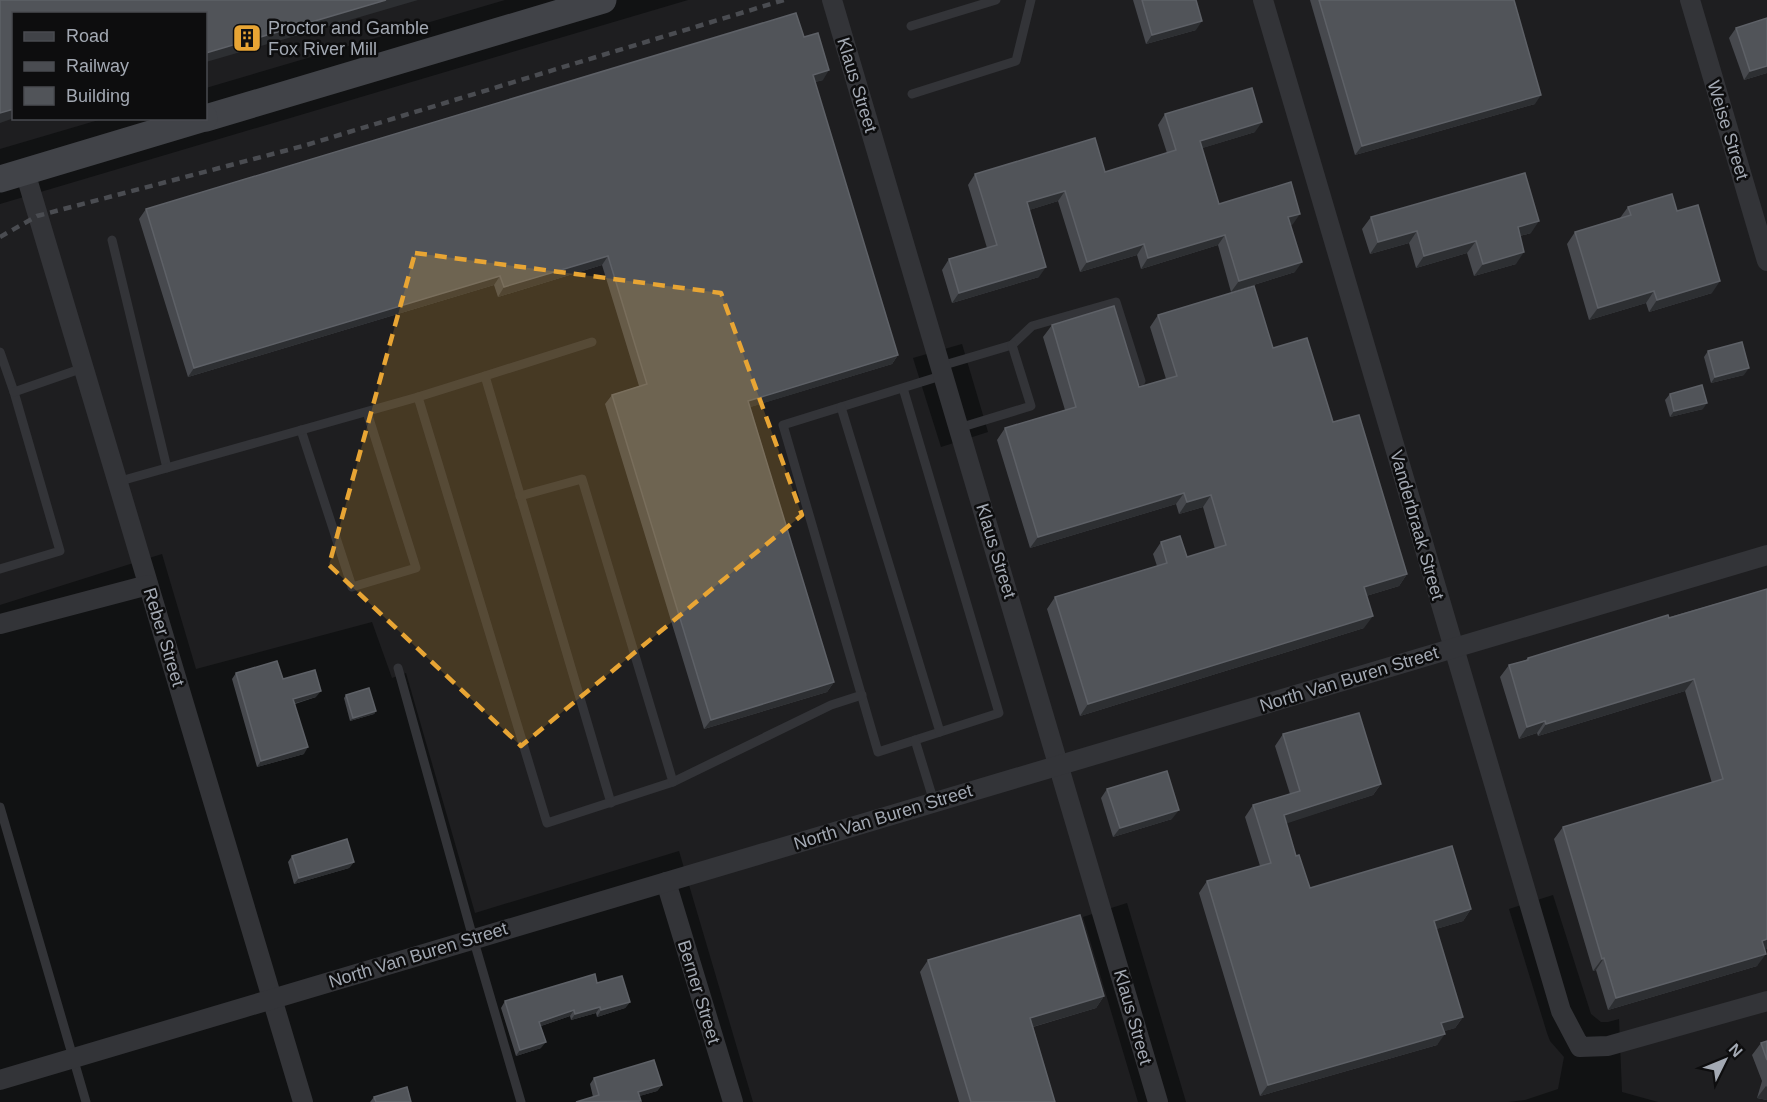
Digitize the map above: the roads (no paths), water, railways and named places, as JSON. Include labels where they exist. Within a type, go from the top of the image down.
[{"type":"street","points":[[207,117],[603,0]]},
{"type":"street","name":"Klaus Street","points":[[832,0],[1158,1102]]},
{"type":"street","name":"Vanderbraak Street","points":[[1263,0],[1561,1011],[1581,1047],[1608,1046],[1767,1001]]},
{"type":"street","name":"Weise Street","points":[[1690,0],[1764,237],[1767,261]]},
{"type":"street","points":[[12,176],[198,120]]},
{"type":"street","name":"Reber Street","points":[[12,176],[82,368],[303,1102]]},
{"type":"street","name":"North Van Buren Street","points":[[0,1080],[1767,555]]},
{"type":"street","points":[[0,624],[148,585]]},
{"type":"street","name":"Berner Street","points":[[666,882],[733,1102]]},
{"type":"lane","points":[[911,26],[996,0]]},
{"type":"lane","points":[[912,93],[1016,61],[1031,0]]},
{"type":"lane","points":[[112,240],[167,468]]},
{"type":"lane","points":[[903,388],[999,713],[878,752],[783,425],[903,388],[1012,345],[1032,326],[1116,302],[1141,381]]},
{"type":"lane","points":[[117,482],[418,397],[592,342]]},
{"type":"lane","points":[[959,428],[1031,406],[1012,345]]},
{"type":"lane","points":[[0,352],[15,392],[60,552],[0,569]]},
{"type":"lane","points":[[15,392],[82,368]]},
{"type":"lane","points":[[485,376],[610,803]]},
{"type":"lane","points":[[418,397],[547,823],[673,782],[831,705],[862,695]]},
{"type":"lane","points":[[841,407],[940,732]]},
{"type":"lane","points":[[300,430],[352,587],[416,568],[367,412]]},
{"type":"lane","points":[[520,496],[582,479],[673,782]]},
{"type":"lane","points":[[398,668],[521,1102]]},
{"type":"lane","points":[[915,740],[934,802]]},
{"type":"lane","points":[[0,807],[86,1102]]},
{"type":"railway","points":[[0,237],[37,216],[303,146],[784,0]]},
{"type":"place","name":"Proctor and Gamble Fox River Mill","points":[[247,38]]}]
